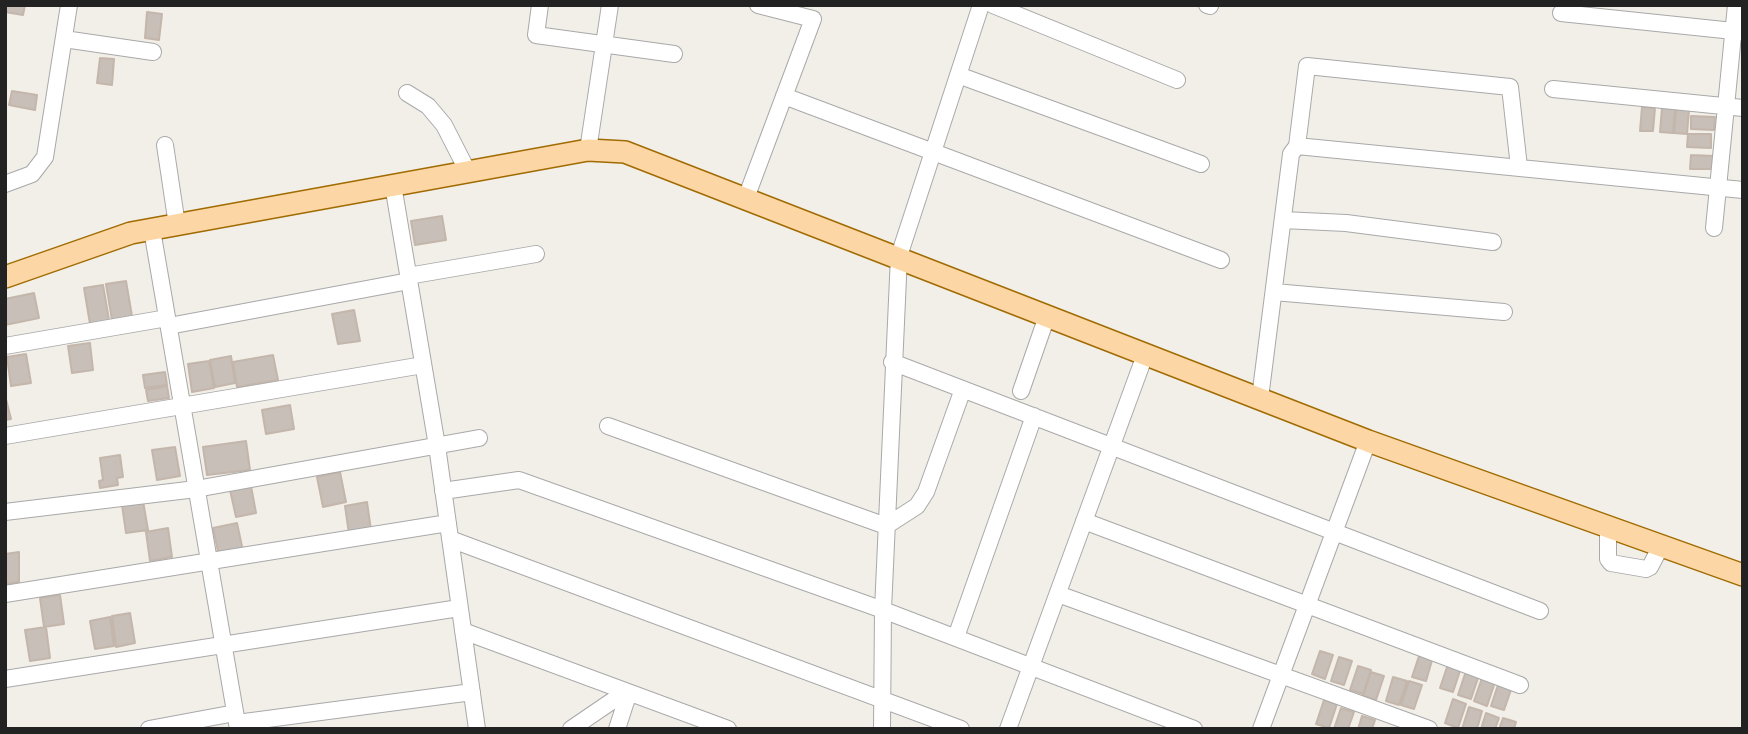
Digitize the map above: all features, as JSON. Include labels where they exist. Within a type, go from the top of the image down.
[{"type":"main road","points":[[5,277],[131,233],[588,150],[625,152],[1368,441],[1743,575]]},
{"type":"street","points":[[5,184],[32,174],[46,157],[69,5]]},
{"type":"street","points":[[540,5],[536,35],[674,54]]},
{"type":"street","points":[[588,150],[610,5]]},
{"type":"street","points":[[746,198],[813,19],[758,5]]},
{"type":"street","points":[[881,729],[886,526],[898,256],[981,5]]},
{"type":"street","points":[[993,5],[1177,80]]},
{"type":"street","points":[[1714,228],[1718,187],[1735,108],[1738,31],[1736,5]]},
{"type":"street","points":[[1561,13],[1738,31]]},
{"type":"street","points":[[64,38],[153,52]]},
{"type":"street","points":[[1297,146],[1307,66],[1510,86],[1519,167]]},
{"type":"street","points":[[958,75],[1201,164]]},
{"type":"street","points":[[1553,89],[1735,108]]},
{"type":"street","points":[[407,93],[428,106],[444,125],[468,172]]},
{"type":"street","points":[[784,96],[1221,260]]},
{"type":"street","points":[[165,145],[177,225]]},
{"type":"street","points":[[1260,398],[1292,150],[1297,146],[1743,190]]},
{"type":"street","points":[[393,185],[437,446],[477,729]]},
{"type":"street","points":[[1283,220],[1346,223],[1493,242]]},
{"type":"street","points":[[152,230],[237,722]]},
{"type":"street","points":[[5,346],[168,322],[536,254]]},
{"type":"street","points":[[1274,292],[1504,312]]},
{"type":"street","points":[[1021,391],[1047,316]]},
{"type":"street","points":[[1008,729],[1145,355]]},
{"type":"street","points":[[892,362],[1540,611]]},
{"type":"street","points":[[5,436],[423,365]]},
{"type":"street","points":[[886,526],[917,506],[926,492],[962,389]]},
{"type":"street","points":[[956,637],[1034,416]]},
{"type":"street","points":[[608,426],[886,526]]},
{"type":"street","points":[[5,513],[196,489],[479,438]]},
{"type":"street","points":[[1261,729],[1368,441]]},
{"type":"street","points":[[443,491],[519,480],[883,610],[1194,729]]},
{"type":"street","points":[[1084,520],[1520,685]]},
{"type":"street","points":[[1608,527],[1608,559],[1611,563],[1646,569],[1650,567],[1661,545]]},
{"type":"street","points":[[5,594],[208,561],[449,531],[961,729]]},
{"type":"street","points":[[1058,594],[1429,729]]},
{"type":"street","points":[[5,679],[459,608]]},
{"type":"street","points":[[463,631],[628,697],[728,729]]},
{"type":"street","points":[[149,729],[237,722],[472,692]]},
{"type":"street","points":[[571,729],[615,699],[628,697]]},
{"type":"street","points":[[617,729],[628,697]]},
{"type":"building","points":[[5,5],[25,5],[23,15],[5,12]]},
{"type":"building","points":[[147,12],[162,14],[159,40],[145,38]]},
{"type":"building","points":[[100,58],[114,59],[112,85],[97,83]]},
{"type":"building","points":[[12,91],[37,95],[35,110],[9,105]]},
{"type":"building","points":[[1642,107],[1655,108],[1653,131],[1640,131]]},
{"type":"building","points":[[1662,108],[1675,109],[1673,133],[1660,132]]},
{"type":"building","points":[[1676,109],[1689,110],[1687,134],[1674,133]]},
{"type":"building","points":[[1691,116],[1715,117],[1714,130],[1691,129]]},
{"type":"building","points":[[1688,134],[1711,134],[1711,148],[1687,147]]},
{"type":"building","points":[[1691,155],[1715,156],[1714,169],[1690,169]]},
{"type":"building","points":[[442,216],[446,240],[415,245],[411,221]]},
{"type":"building","points":[[126,281],[133,322],[113,326],[106,284]]},
{"type":"building","points":[[103,285],[110,326],[91,330],[84,288]]},
{"type":"building","points":[[34,293],[39,318],[5,325],[5,299]]},
{"type":"building","points":[[354,310],[360,341],[338,344],[332,314]]},
{"type":"building","points":[[90,343],[93,370],[72,373],[68,346]]},
{"type":"building","points":[[26,354],[31,383],[11,386],[7,357]]},
{"type":"building","points":[[273,355],[278,380],[237,387],[233,362]]},
{"type":"building","points":[[231,356],[235,383],[215,387],[210,360]]},
{"type":"building","points":[[209,361],[214,388],[192,392],[188,364]]},
{"type":"building","points":[[165,372],[167,385],[145,388],[143,375]]},
{"type":"building","points":[[167,386],[169,398],[148,401],[146,390]]},
{"type":"building","points":[[5,395],[11,419],[5,420]]},
{"type":"building","points":[[290,405],[294,429],[266,434],[262,410]]},
{"type":"building","points":[[246,441],[250,470],[207,475],[203,447]]},
{"type":"building","points":[[175,447],[180,476],[157,480],[152,450]]},
{"type":"building","points":[[120,455],[123,477],[117,478],[118,485],[100,488],[99,481],[103,480],[100,458]]},
{"type":"building","points":[[340,472],[346,502],[323,507],[317,477]]},
{"type":"building","points":[[251,486],[256,513],[236,517],[230,490]]},
{"type":"building","points":[[143,501],[148,530],[126,533],[122,505]]},
{"type":"building","points":[[367,502],[371,530],[349,534],[345,506]]},
{"type":"building","points":[[237,523],[243,551],[219,556],[213,528]]},
{"type":"building","points":[[168,528],[172,557],[150,561],[146,532]]},
{"type":"building","points":[[19,552],[19,582],[5,584],[5,554]]},
{"type":"building","points":[[60,595],[64,624],[44,627],[40,598]]},
{"type":"building","points":[[130,613],[135,643],[116,647],[112,616]]},
{"type":"building","points":[[110,617],[114,646],[95,649],[90,621]]},
{"type":"building","points":[[46,627],[50,658],[30,661],[25,630]]},
{"type":"building","points":[[1320,651],[1333,655],[1325,679],[1312,674]]},
{"type":"building","points":[[1420,653],[1433,657],[1426,681],[1412,677]]},
{"type":"building","points":[[1339,657],[1352,661],[1344,685],[1331,681]]},
{"type":"building","points":[[1448,664],[1461,668],[1453,692],[1440,688]]},
{"type":"building","points":[[1358,666],[1371,670],[1363,694],[1350,690]]},
{"type":"building","points":[[1466,671],[1479,675],[1471,699],[1458,695]]},
{"type":"building","points":[[1371,672],[1384,676],[1376,700],[1363,696]]},
{"type":"building","points":[[1393,677],[1407,681],[1399,705],[1386,701]]},
{"type":"building","points":[[1482,678],[1495,682],[1487,706],[1474,701]]},
{"type":"building","points":[[1409,681],[1422,685],[1414,709],[1401,705]]},
{"type":"building","points":[[1499,682],[1512,687],[1504,710],[1491,706]]},
{"type":"building","points":[[1453,699],[1466,704],[1458,728],[1445,723]]},
{"type":"building","points":[[1324,700],[1337,704],[1329,728],[1316,724]]},
{"type":"building","points":[[1469,707],[1482,711],[1477,729],[1462,729]]},
{"type":"building","points":[[1341,708],[1354,712],[1348,729],[1334,729]]},
{"type":"building","points":[[1486,713],[1499,718],[1495,729],[1481,729]]},
{"type":"building","points":[[1362,716],[1375,720],[1372,729],[1358,729]]},
{"type":"building","points":[[1503,718],[1516,722],[1514,729],[1499,729]]}]
